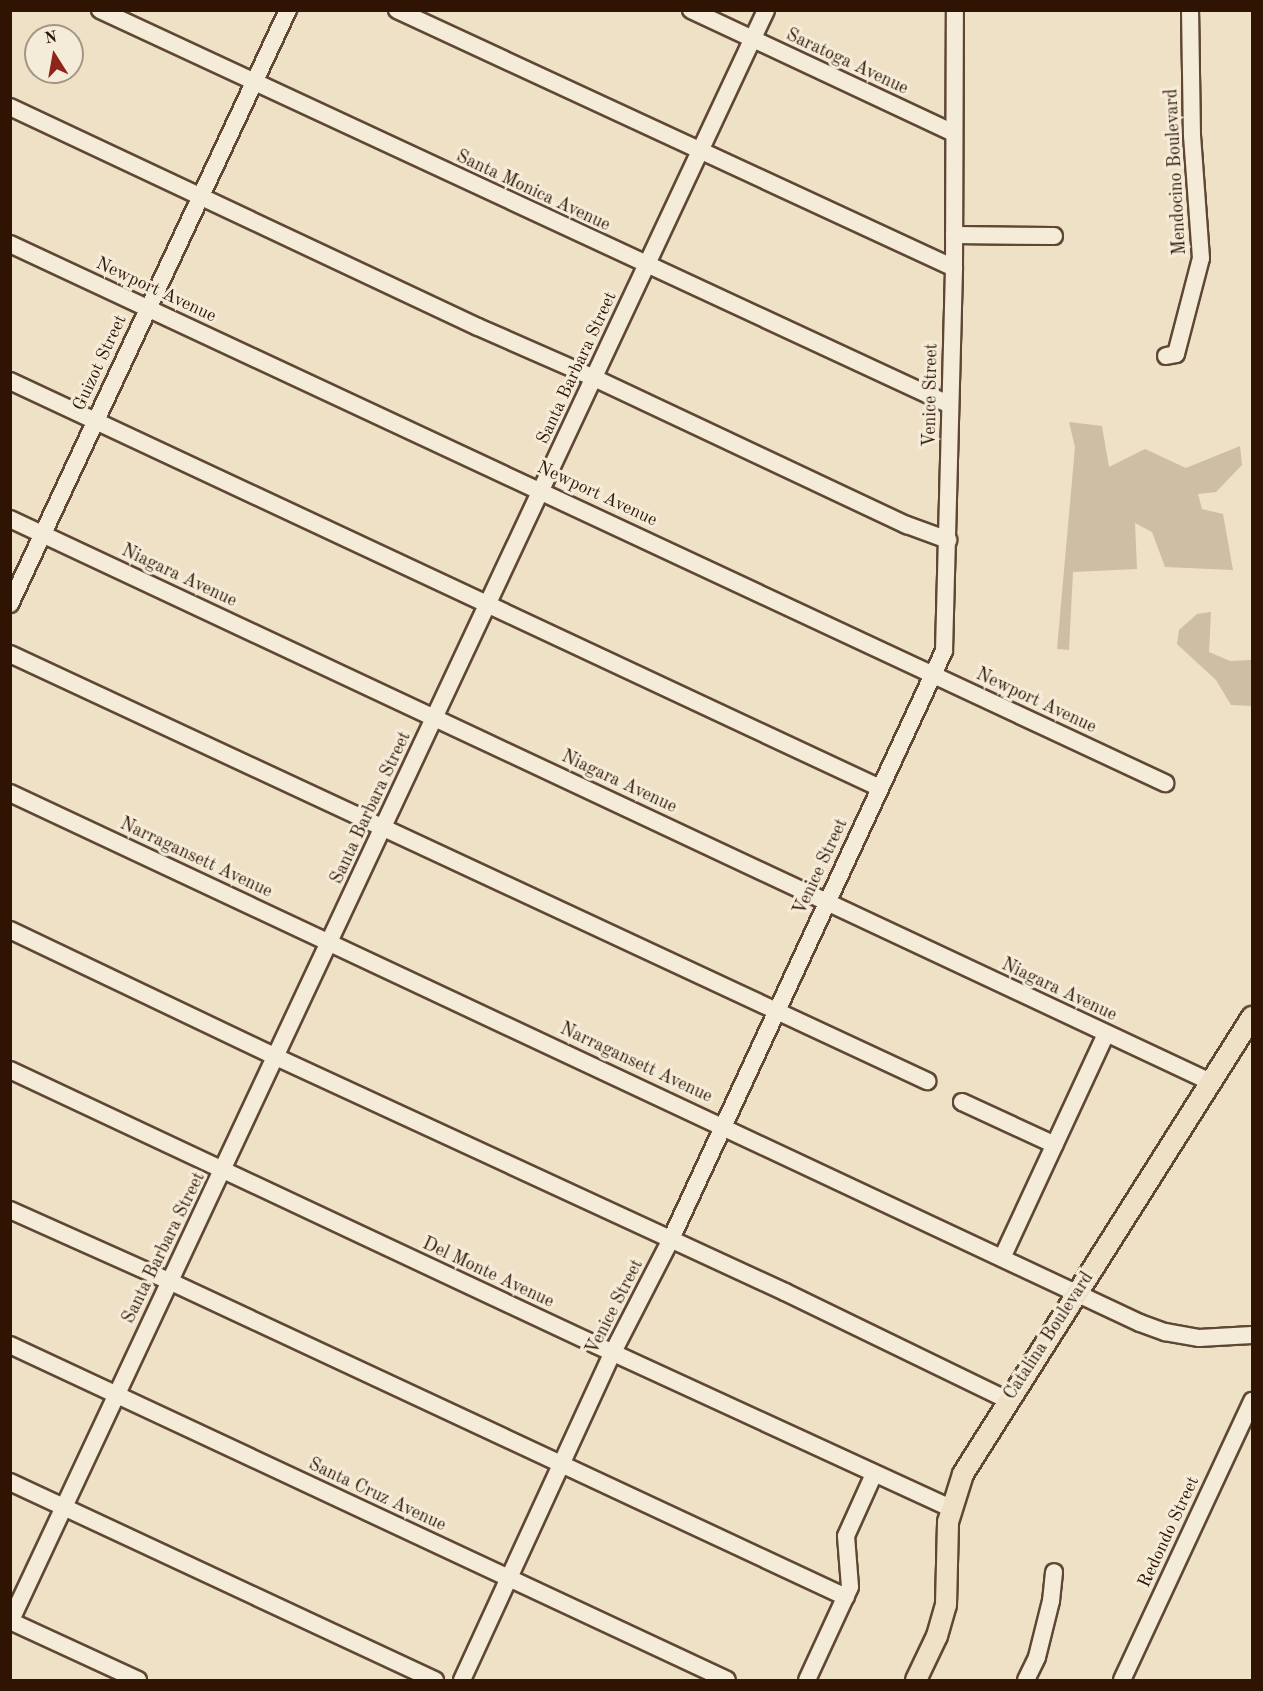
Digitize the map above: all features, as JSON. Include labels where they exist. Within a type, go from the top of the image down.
[{"type":"main road","name":"Catalina Boulevard","points":[[916,1680],[937,1636],[946,1605],[949,1587],[946,1536],[951,1508],[967,1466],[1252,1017]]},
{"type":"street","name":"Santa Monica Avenue","points":[[100,10],[950,405]]},
{"type":"street","name":"Guizot Street","points":[[10,604],[288,10]]},
{"type":"street","points":[[397,10],[954,268]]},
{"type":"street","name":"Saratoga Avenue","points":[[692,10],[954,133]]},
{"type":"street","name":"Santa Barbara Street","points":[[11,1622],[766,10]]},
{"type":"street","name":"Venice Street","points":[[462,1680],[612,1352],[670,1239],[945,651],[954,268],[955,10]]},
{"type":"street","name":"Mendocino Boulevard","points":[[1166,356],[1176,354],[1201,258],[1192,136],[1190,10]]},
{"type":"street","points":[[10,107],[478,327],[594,378],[907,525],[948,540]]},
{"type":"street","points":[[954,236],[1054,236]]},
{"type":"street","name":"Newport Avenue","points":[[10,244],[540,489],[1165,783]]},
{"type":"street","points":[[10,381],[880,788]]},
{"type":"street","name":"Niagara Avenue","points":[[10,519],[435,716],[1211,1082]]},
{"type":"street","points":[[10,654],[383,830],[927,1081]]},
{"type":"street","name":"Narragansett Avenue","points":[[10,793],[723,1125],[1076,1294],[1165,1332],[1212,1338],[1252,1335]]},
{"type":"street","points":[[10,930],[1008,1400]]},
{"type":"street","points":[[1002,1258],[1106,1034]]},
{"type":"street","name":"Del Monte Avenue","points":[[10,1070],[951,1508]]},
{"type":"street","points":[[962,1102],[1055,1145]]},
{"type":"street","points":[[10,1210],[170,1281],[846,1597]]},
{"type":"street","name":"Santa Cruz Avenue","points":[[10,1345],[727,1680]]},
{"type":"street","name":"Redondo Street","points":[[1122,1680],[1252,1401]]},
{"type":"street","points":[[807,1680],[846,1597],[851,1581],[846,1536],[874,1473]]},
{"type":"street","points":[[10,1482],[435,1680]]},
{"type":"street","points":[[1026,1680],[1038,1657],[1051,1601],[1054,1572]]},
{"type":"street","points":[[11,1622],[138,1680]]},
{"type":"shaded area","points":[[1069,422],[1102,426],[1109,467],[1145,449],[1186,468],[1240,446],[1242,465],[1216,492],[1198,494],[1202,509],[1223,514],[1233,570],[1165,567],[1152,532],[1135,523],[1137,569],[1073,572],[1069,650],[1057,649],[1075,447]]},
{"type":"shaded area","points":[[1211,612],[1209,652],[1230,661],[1252,660],[1252,706],[1231,705],[1216,680],[1177,644],[1179,630],[1197,614]]}]
